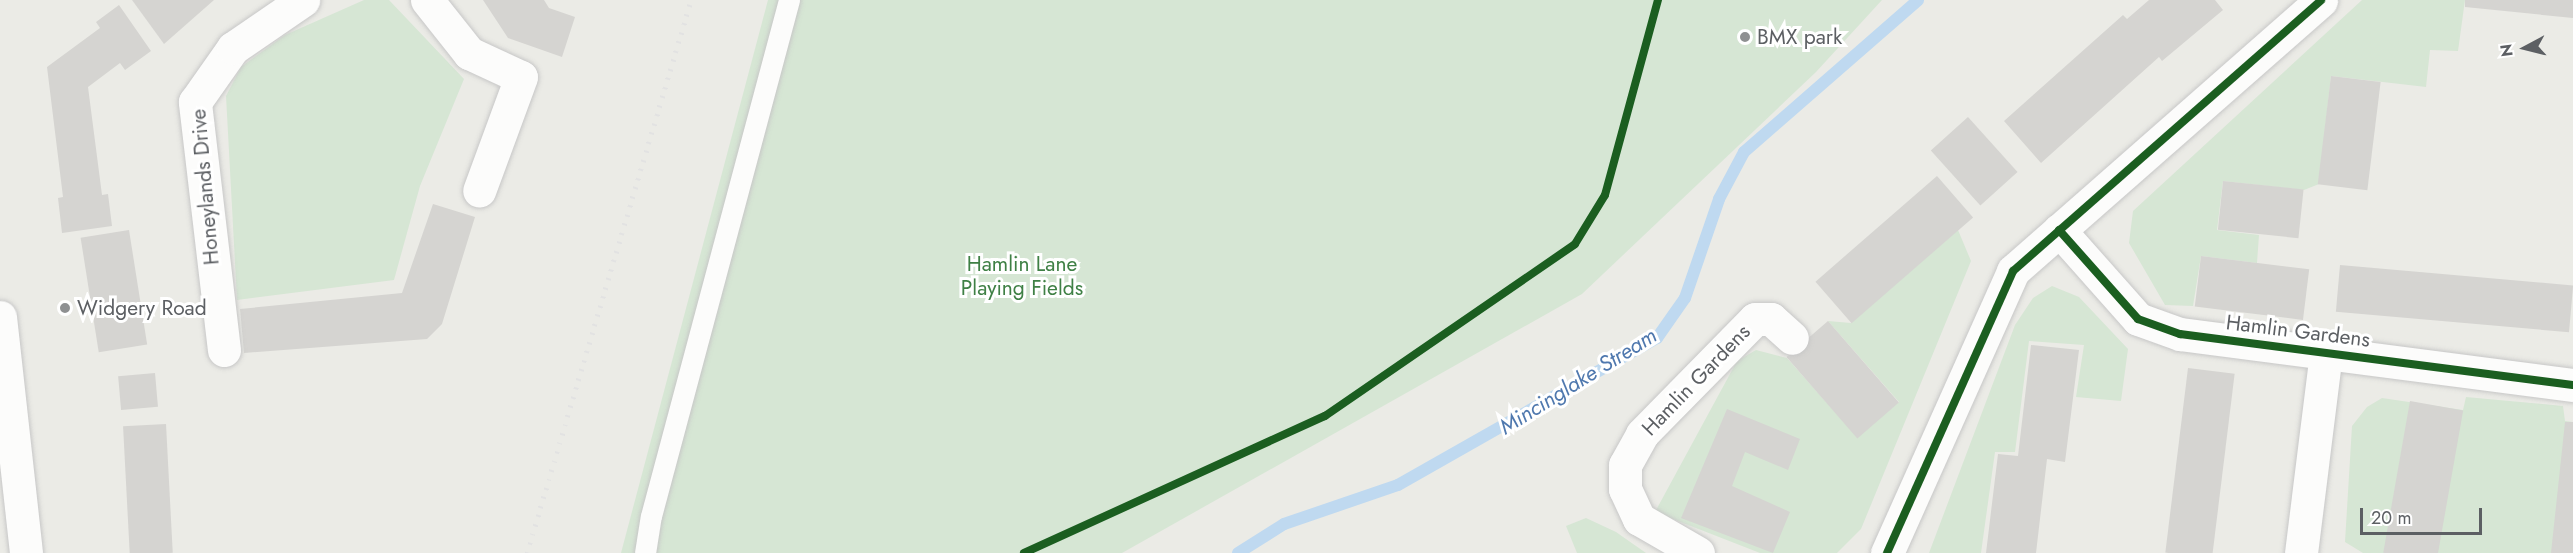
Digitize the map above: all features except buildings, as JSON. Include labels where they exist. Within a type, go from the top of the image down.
[{"type":"street","name":"Honeylands Drive","points":[[224,350],[195,102],[233,48],[303,0]]},
{"type":"street","points":[[427,0],[469,53],[521,77],[479,191]]},
{"type":"street","points":[[1887,553],[2013,271],[2321,0]]},
{"type":"street","name":"Hamlin Gardens","points":[[2059,230],[2138,320],[2180,334],[2573,384]]},
{"type":"street","points":[[0,317],[9,493],[26,553]]},
{"type":"street","name":"Hamlin Gardens","points":[[1698,553],[1638,519],[1625,489],[1625,465],[1642,434],[1755,319],[1771,319],[1792,338]]},
{"type":"street","name":"Hamlin Gardens","points":[[2301,553],[2326,352]]},
{"type":"lane","points":[[645,553],[651,516],[789,0]]},
{"type":"green space","points":[[364,0],[389,0],[464,79],[420,186],[394,280],[237,300],[226,96],[241,67],[285,35]]},
{"type":"green space","name":"Hamlin Lane Playing Fields","points":[[768,0],[1882,0],[1816,72],[1582,294],[1122,553],[621,553]]},
{"type":"green space","points":[[2362,0],[2465,0],[2458,51],[2430,50],[2426,87],[2331,76],[2319,184],[2304,190],[2223,181],[2217,230],[2259,235],[2257,263],[2201,256],[2193,306],[2165,305],[2129,243],[2133,211]]},
{"type":"green space","points":[[1958,230],[1971,261],[1861,529],[1837,553],[1760,553],[1655,512],[1737,361],[1756,350],[1787,358],[1857,437],[1899,402],[1828,321],[1851,323]]},
{"type":"green space","points":[[2052,286],[2079,297],[2128,349],[2121,401],[2076,397],[2084,345],[2029,341],[2015,452],[1995,452],[1981,553],[1929,553],[2015,325],[2033,298]]},
{"type":"green space","points":[[2466,397],[2563,406],[2565,421],[2573,422],[2573,553],[2363,553],[2345,542],[2352,426],[2367,407],[2382,398],[2463,410]]},
{"type":"green space","points":[[1586,518],[1616,532],[1646,553],[1577,553],[1566,526]]},
{"type":"waterway","name":"Mincinglake Stream","points":[[1238,553],[1284,524],[1398,485],[1657,338],[1685,298],[1719,199],[1744,152],[1918,0]]},
{"type":"railway","points":[[527,553],[691,0]]},
{"type":"cycle path","points":[[1024,553],[1325,416],[1575,244],[1605,195],[1658,0]]},
{"type":"cycle path","points":[[1887,553],[2013,271],[2321,0]]},
{"type":"cycle path","points":[[2059,230],[2138,319],[2180,334],[2573,385]]},
{"type":"place","name":"BMX park","points":[[1745,37]]},
{"type":"place","name":"Widgery Road","points":[[65,308]]}]
